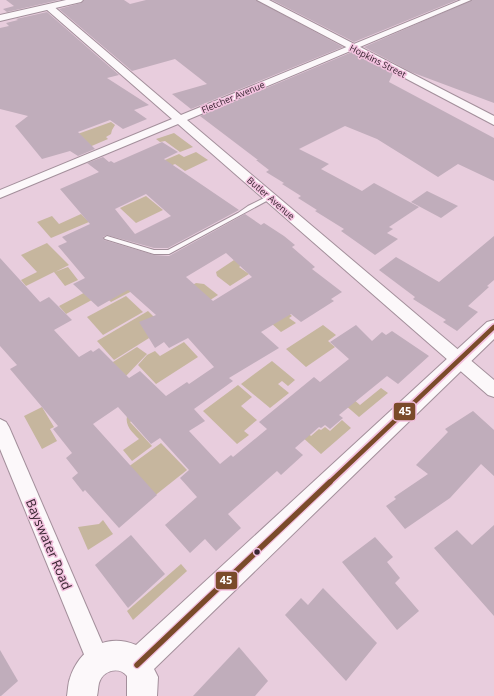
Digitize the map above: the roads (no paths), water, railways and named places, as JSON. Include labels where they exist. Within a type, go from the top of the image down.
[{"type":"street","points":[[0,18],[78,0]]},
{"type":"street","name":"Hopkins Street","points":[[262,0],[494,121]]},
{"type":"street","name":"Fletcher Avenue","points":[[0,194],[467,0]]},
{"type":"street","name":"Butler Avenue","points":[[49,6],[494,390]]},
{"type":"street","points":[[137,665],[494,327]]},
{"type":"street","name":"Bayswater Road","points":[[0,427],[98,661]]},
{"type":"street","points":[[82,696],[84,679],[90,669],[98,661],[106,656],[124,655],[132,658],[142,673],[142,696]]},
{"type":"lane","points":[[107,238],[154,252],[169,252],[270,197]]}]
